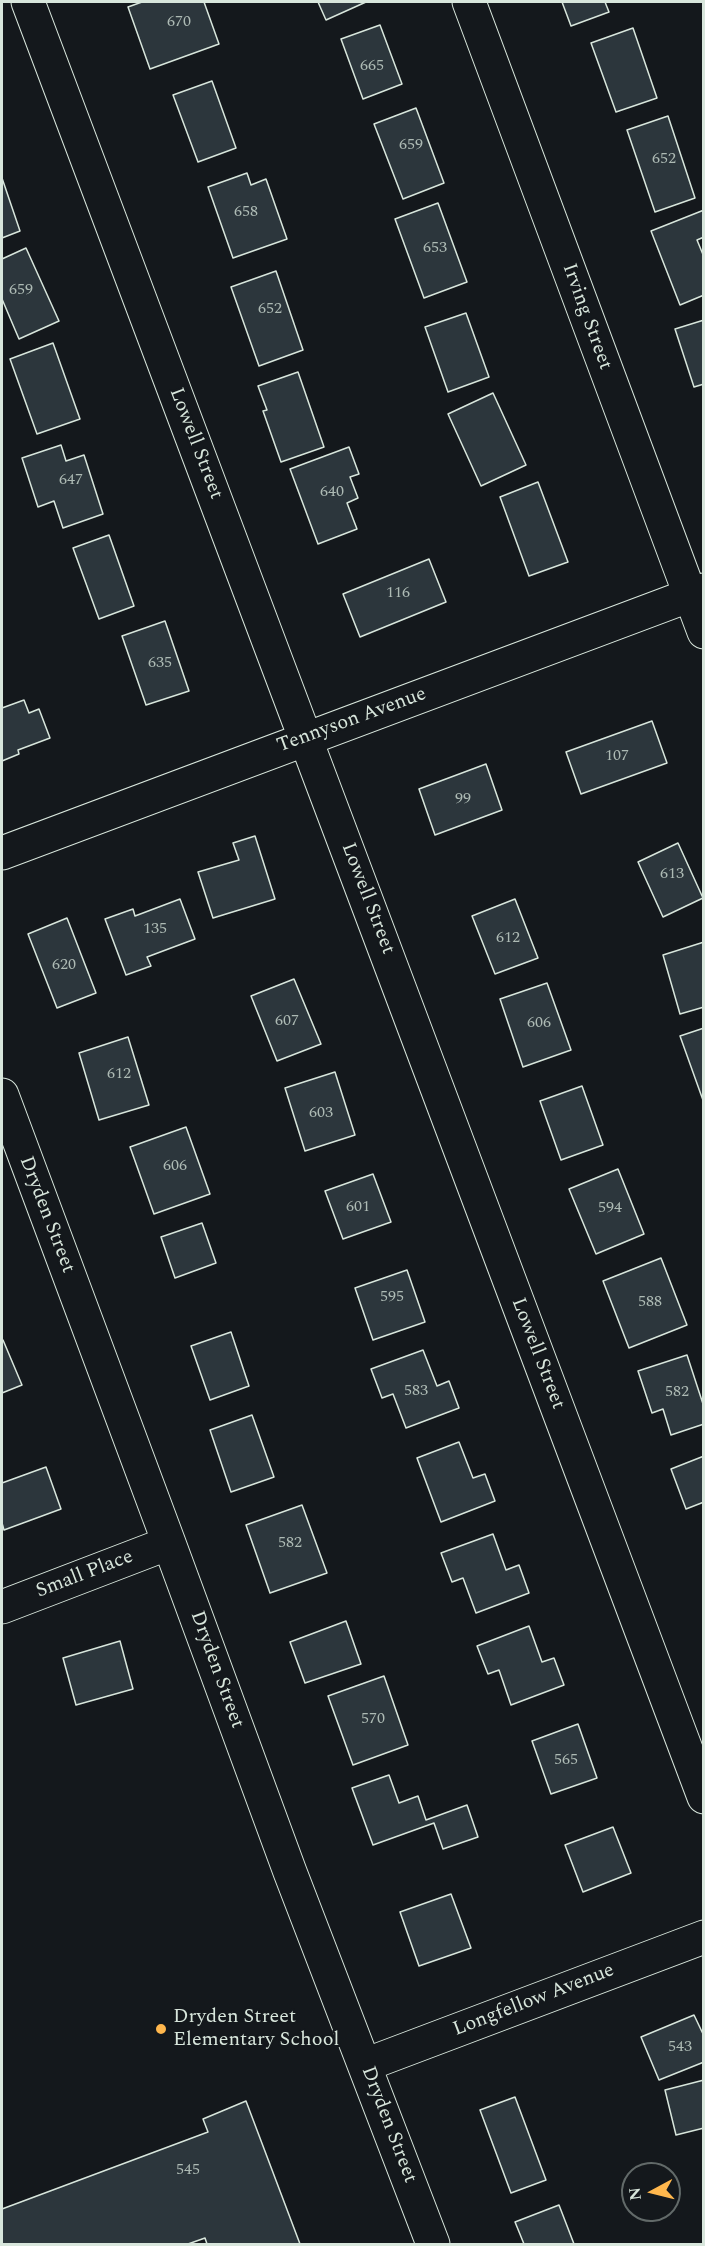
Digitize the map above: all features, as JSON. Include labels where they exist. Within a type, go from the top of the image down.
[{"type":"street","name":"Lowell Street","points":[[28,2],[704,1797]]},
{"type":"street","name":"Irving Street","points":[[470,2],[697,593],[704,632]]},
{"type":"street","name":"Tennyson Avenue","points":[[2,853],[697,593]]},
{"type":"street","name":"Dryden Street","points":[[2,1095],[170,1543],[290,1872],[433,2244]]},
{"type":"street","name":"Small Place","points":[[2,1607],[170,1543]]},
{"type":"street","name":"Longfellow Avenue","points":[[365,2065],[704,1937]]},
{"type":"building","points":[[142,2],[204,2],[219,44],[150,69],[128,7]]},
{"type":"building","points":[[318,2],[366,2],[326,20]]},
{"type":"building","points":[[562,2],[605,2],[609,12],[571,26]]},
{"type":"building","points":[[380,25],[402,84],[363,99],[341,39]]},
{"type":"building","points":[[633,28],[657,98],[616,112],[591,43]]},
{"type":"building","points":[[212,81],[236,148],[198,162],[173,95]]},
{"type":"building","points":[[416,108],[444,183],[403,199],[374,124]]},
{"type":"building","points":[[668,116],[695,198],[655,212],[627,130]]},
{"type":"building","points":[[247,173],[251,185],[266,179],[287,239],[233,258],[208,187]]},
{"type":"building","points":[[2,178],[20,231],[2,238]]},
{"type":"building","points":[[438,203],[467,282],[424,298],[395,219]]},
{"type":"building","points":[[704,210],[704,237],[697,240],[704,257],[704,295],[680,305],[651,231]]},
{"type":"building","points":[[26,248],[59,321],[19,339],[2,299],[2,259]]},
{"type":"building","points":[[276,271],[303,350],[259,366],[231,287]]},
{"type":"building","points":[[466,313],[489,377],[448,392],[425,327]]},
{"type":"building","points":[[704,320],[704,384],[694,387],[675,329]]},
{"type":"building","points":[[53,343],[80,419],[37,434],[10,359]]},
{"type":"building","points":[[298,372],[324,447],[281,462],[263,411],[267,410],[258,386]]},
{"type":"building","points":[[493,393],[526,465],[481,486],[448,414]]},
{"type":"building","points":[[61,445],[66,461],[84,455],[103,514],[63,528],[54,501],[38,507],[22,458]]},
{"type":"building","points":[[349,447],[359,474],[350,477],[358,498],[347,503],[357,529],[318,544],[290,469]]},
{"type":"building","points":[[538,482],[568,562],[529,576],[500,497]]},
{"type":"building","points":[[109,535],[134,606],[99,619],[73,548]]},
{"type":"building","points":[[429,559],[446,602],[360,637],[343,594]]},
{"type":"building","points":[[165,621],[189,691],[146,705],[122,636]]},
{"type":"building","points":[[24,700],[29,713],[39,709],[50,738],[18,750],[19,754],[2,761],[2,708]]},
{"type":"building","points":[[652,721],[667,763],[581,794],[566,752]]},
{"type":"building","points":[[486,764],[502,810],[435,835],[419,789]]},
{"type":"building","points":[[255,836],[275,899],[213,918],[198,872],[239,860],[233,843]]},
{"type":"building","points":[[678,843],[703,898],[663,917],[638,862]]},
{"type":"building","points":[[180,899],[195,939],[147,957],[151,966],[126,975],[105,919],[133,909],[135,916]]},
{"type":"building","points":[[515,899],[538,958],[495,974],[472,916]]},
{"type":"building","points":[[67,918],[96,993],[57,1008],[28,934]]},
{"type":"building","points":[[704,942],[704,1007],[680,1014],[663,955]]},
{"type":"building","points":[[294,979],[321,1044],[277,1061],[251,996]]},
{"type":"building","points":[[547,983],[571,1050],[523,1067],[500,999]]},
{"type":"building","points":[[704,1028],[704,1103],[680,1036]]},
{"type":"building","points":[[128,1037],[149,1105],[99,1120],[79,1053]]},
{"type":"building","points":[[335,1072],[355,1135],[305,1151],[285,1088]]},
{"type":"building","points":[[582,1086],[603,1145],[561,1160],[540,1101]]},
{"type":"building","points":[[186,1127],[210,1194],[154,1214],[130,1147]]},
{"type":"building","points":[[618,1169],[644,1234],[596,1254],[569,1189]]},
{"type":"building","points":[[373,1174],[391,1222],[343,1239],[325,1191]]},
{"type":"building","points":[[202,1223],[216,1263],[175,1278],[161,1237]]},
{"type":"building","points":[[661,1258],[687,1325],[629,1348],[603,1281]]},
{"type":"building","points":[[407,1270],[425,1322],[373,1340],[355,1288]]},
{"type":"building","points":[[231,1332],[249,1386],[210,1400],[191,1346]]},
{"type":"building","points":[[2,1341],[22,1385],[2,1393]]},
{"type":"building","points":[[423,1350],[437,1386],[449,1381],[459,1408],[406,1428],[393,1394],[382,1398],[371,1369]]},
{"type":"building","points":[[687,1355],[704,1407],[704,1424],[671,1435],[663,1409],[652,1413],[638,1371]]},
{"type":"building","points":[[252,1415],[274,1477],[231,1492],[210,1430]]},
{"type":"building","points":[[459,1442],[473,1478],[485,1474],[495,1501],[441,1522],[417,1458]]},
{"type":"building","points":[[704,1456],[704,1502],[686,1509],[671,1469]]},
{"type":"building","points":[[46,1467],[61,1509],[4,1530],[2,1483]]},
{"type":"building","points":[[302,1505],[327,1573],[270,1593],[246,1525]]},
{"type":"building","points":[[493,1534],[506,1570],[519,1565],[529,1593],[476,1613],[463,1578],[452,1582],[441,1553]]},
{"type":"building","points":[[346,1621],[361,1664],[305,1683],[290,1642]]},
{"type":"building","points":[[529,1626],[542,1662],[554,1658],[564,1685],[511,1705],[499,1670],[488,1674],[477,1646]]},
{"type":"building","points":[[120,1641],[133,1689],[76,1705],[63,1658]]},
{"type":"building","points":[[384,1676],[408,1745],[353,1765],[328,1696]]},
{"type":"building","points":[[578,1724],[597,1778],[551,1794],[532,1741]]},
{"type":"building","points":[[389,1775],[399,1803],[418,1796],[426,1820],[467,1805],[478,1837],[443,1849],[434,1823],[373,1845],[352,1788]]},
{"type":"building","points":[[613,1827],[631,1873],[583,1892],[565,1845]]},
{"type":"building","points":[[451,1894],[471,1948],[419,1966],[400,1912]]},
{"type":"building","points":[[694,2015],[704,2036],[704,2062],[659,2080],[641,2037]]},
{"type":"building","points":[[704,2080],[704,2128],[676,2135],[665,2090]]},
{"type":"building","points":[[515,2097],[546,2180],[511,2193],[480,2110]]},
{"type":"building","points":[[246,2101],[300,2244],[207,2244],[205,2238],[188,2244],[2,2244],[2,2209],[208,2132],[203,2119]]},
{"type":"building","points":[[559,2205],[574,2244],[524,2244],[515,2222]]},
{"type":"place","name":"Dryden Street Elementary School","points":[[161,2029]]}]
